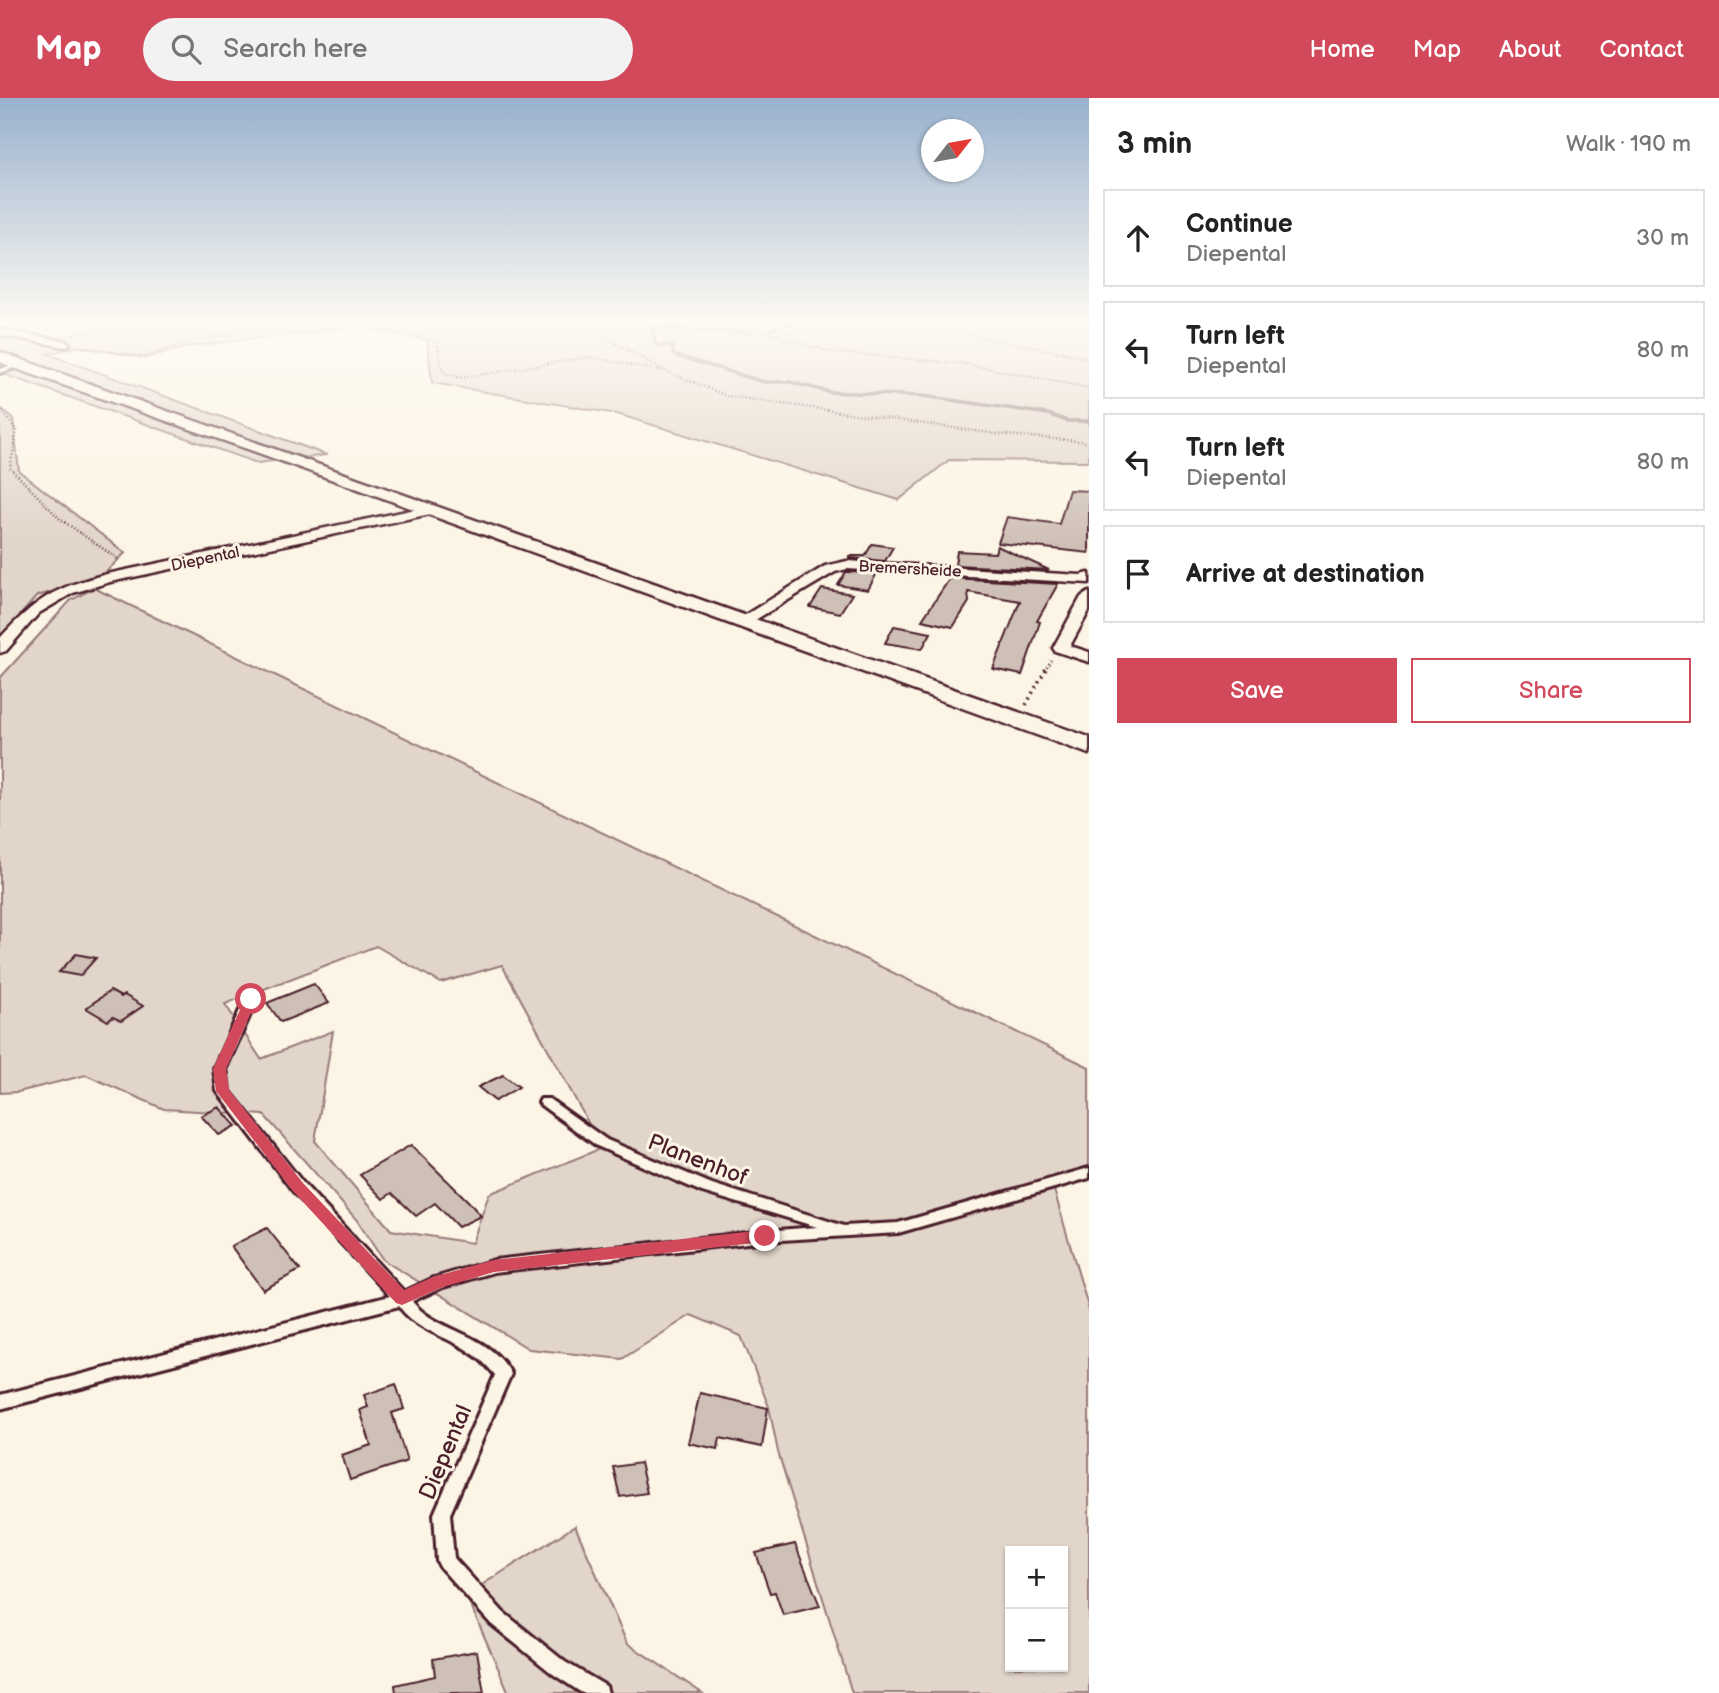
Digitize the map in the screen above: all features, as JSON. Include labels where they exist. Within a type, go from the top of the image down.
[{"type":"main road","points":[[96,395],[249,444],[745,620],[1089,746]]},
{"type":"street","name":"Diepental","points":[[0,648],[34,610],[68,590],[142,571],[430,510]]},
{"type":"street","name":"Bremersheide","points":[[745,620],[830,569],[847,565],[1083,580],[1089,578]]},
{"type":"street","points":[[1089,597],[1061,648],[1089,657]]},
{"type":"lane","name":"Diepental","points":[[251,999],[220,1069],[223,1091],[298,1187],[402,1298],[407,1311],[474,1344],[497,1364],[503,1374],[442,1514],[446,1561],[497,1618],[559,1668],[599,1693]]},
{"type":"lane","name":"Planenhof","points":[[545,1102],[602,1143],[695,1183],[847,1231]]},
{"type":"lane","points":[[0,1402],[402,1298],[439,1282],[494,1266],[765,1236],[898,1228],[1089,1173]]},
{"type":"path","points":[[731,395],[753,401],[997,434],[1089,442]]},
{"type":"path","points":[[0,408],[17,431],[10,468],[25,488],[56,515],[116,558],[142,571]]},
{"type":"path","points":[[1022,713],[1053,656]]},
{"type":"shaded area","points":[[64,395],[162,395],[327,455],[257,463]]},
{"type":"shaded area","points":[[506,395],[1089,395],[1089,461],[949,460],[899,500],[617,414]]},
{"type":"shaded area","points":[[0,407],[13,419],[19,471],[125,553],[99,579],[37,596],[0,638]]},
{"type":"shaded area","points":[[94,588],[1089,1067],[1089,1178],[1054,1190],[1089,1310],[1089,1693],[852,1693],[778,1452],[769,1407],[741,1336],[691,1315],[622,1359],[529,1349],[383,1260],[356,1219],[264,1115],[164,1109],[86,1075],[18,1092],[0,1093],[0,678],[71,600]],"holes":[[[376,946],[441,983],[502,965],[602,1148],[489,1194],[472,1243],[391,1230],[315,1141],[333,1031],[261,1059],[225,1004]]]},
{"type":"shaded area","points":[[575,1526],[627,1643],[702,1693],[509,1693],[466,1595]]},
{"type":"building","points":[[1069,490],[1089,491],[1089,553],[998,543],[1007,517],[1059,524]]},
{"type":"building","points":[[872,544],[893,547],[885,561],[849,558],[865,556]]},
{"type":"building","points":[[997,546],[1049,570],[955,565],[957,551],[995,553]]},
{"type":"building","points":[[846,572],[877,573],[868,590],[838,585]]},
{"type":"building","points":[[950,578],[1058,584],[1037,621],[1040,622],[1022,675],[993,669],[1020,601],[968,592],[969,602],[953,627],[922,620]]},
{"type":"building","points":[[822,589],[852,594],[840,613],[810,607]]},
{"type":"building","points":[[894,626],[931,633],[922,649],[885,643]]},
{"type":"building","points":[[76,954],[96,958],[80,976],[59,972]]},
{"type":"building","points":[[314,984],[329,1003],[281,1022],[267,1003]]},
{"type":"building","points":[[110,991],[121,997],[124,995],[143,1006],[121,1021],[113,1017],[108,1021],[86,1008]]},
{"type":"building","points":[[503,1075],[519,1087],[495,1101],[478,1087]]},
{"type":"building","points":[[219,1107],[236,1126],[219,1135],[201,1116]]},
{"type":"building","points":[[411,1145],[481,1216],[458,1227],[435,1203],[416,1216],[392,1193],[383,1199],[360,1175]]},
{"type":"building","points":[[267,1228],[300,1270],[263,1290],[231,1246]]},
{"type":"building","points":[[396,1384],[404,1409],[392,1413],[407,1461],[350,1480],[342,1455],[371,1445],[360,1410],[368,1407],[364,1395]]},
{"type":"building","points":[[700,1393],[768,1408],[762,1447],[720,1438],[718,1449],[688,1443]]},
{"type":"building","points":[[640,1463],[647,1493],[620,1497],[613,1467]]},
{"type":"building","points":[[795,1544],[820,1606],[783,1615],[775,1592],[770,1593],[756,1553]]},
{"type":"building","points":[[477,1651],[484,1693],[396,1693],[395,1685],[435,1676],[433,1659]]},
{"type":"waterway","points":[[910,395],[1048,414],[1067,421],[1089,421]]},
{"type":"route","points":[[251,999],[220,1069],[223,1091],[298,1187],[402,1298],[439,1282],[494,1266],[765,1236]]}]
